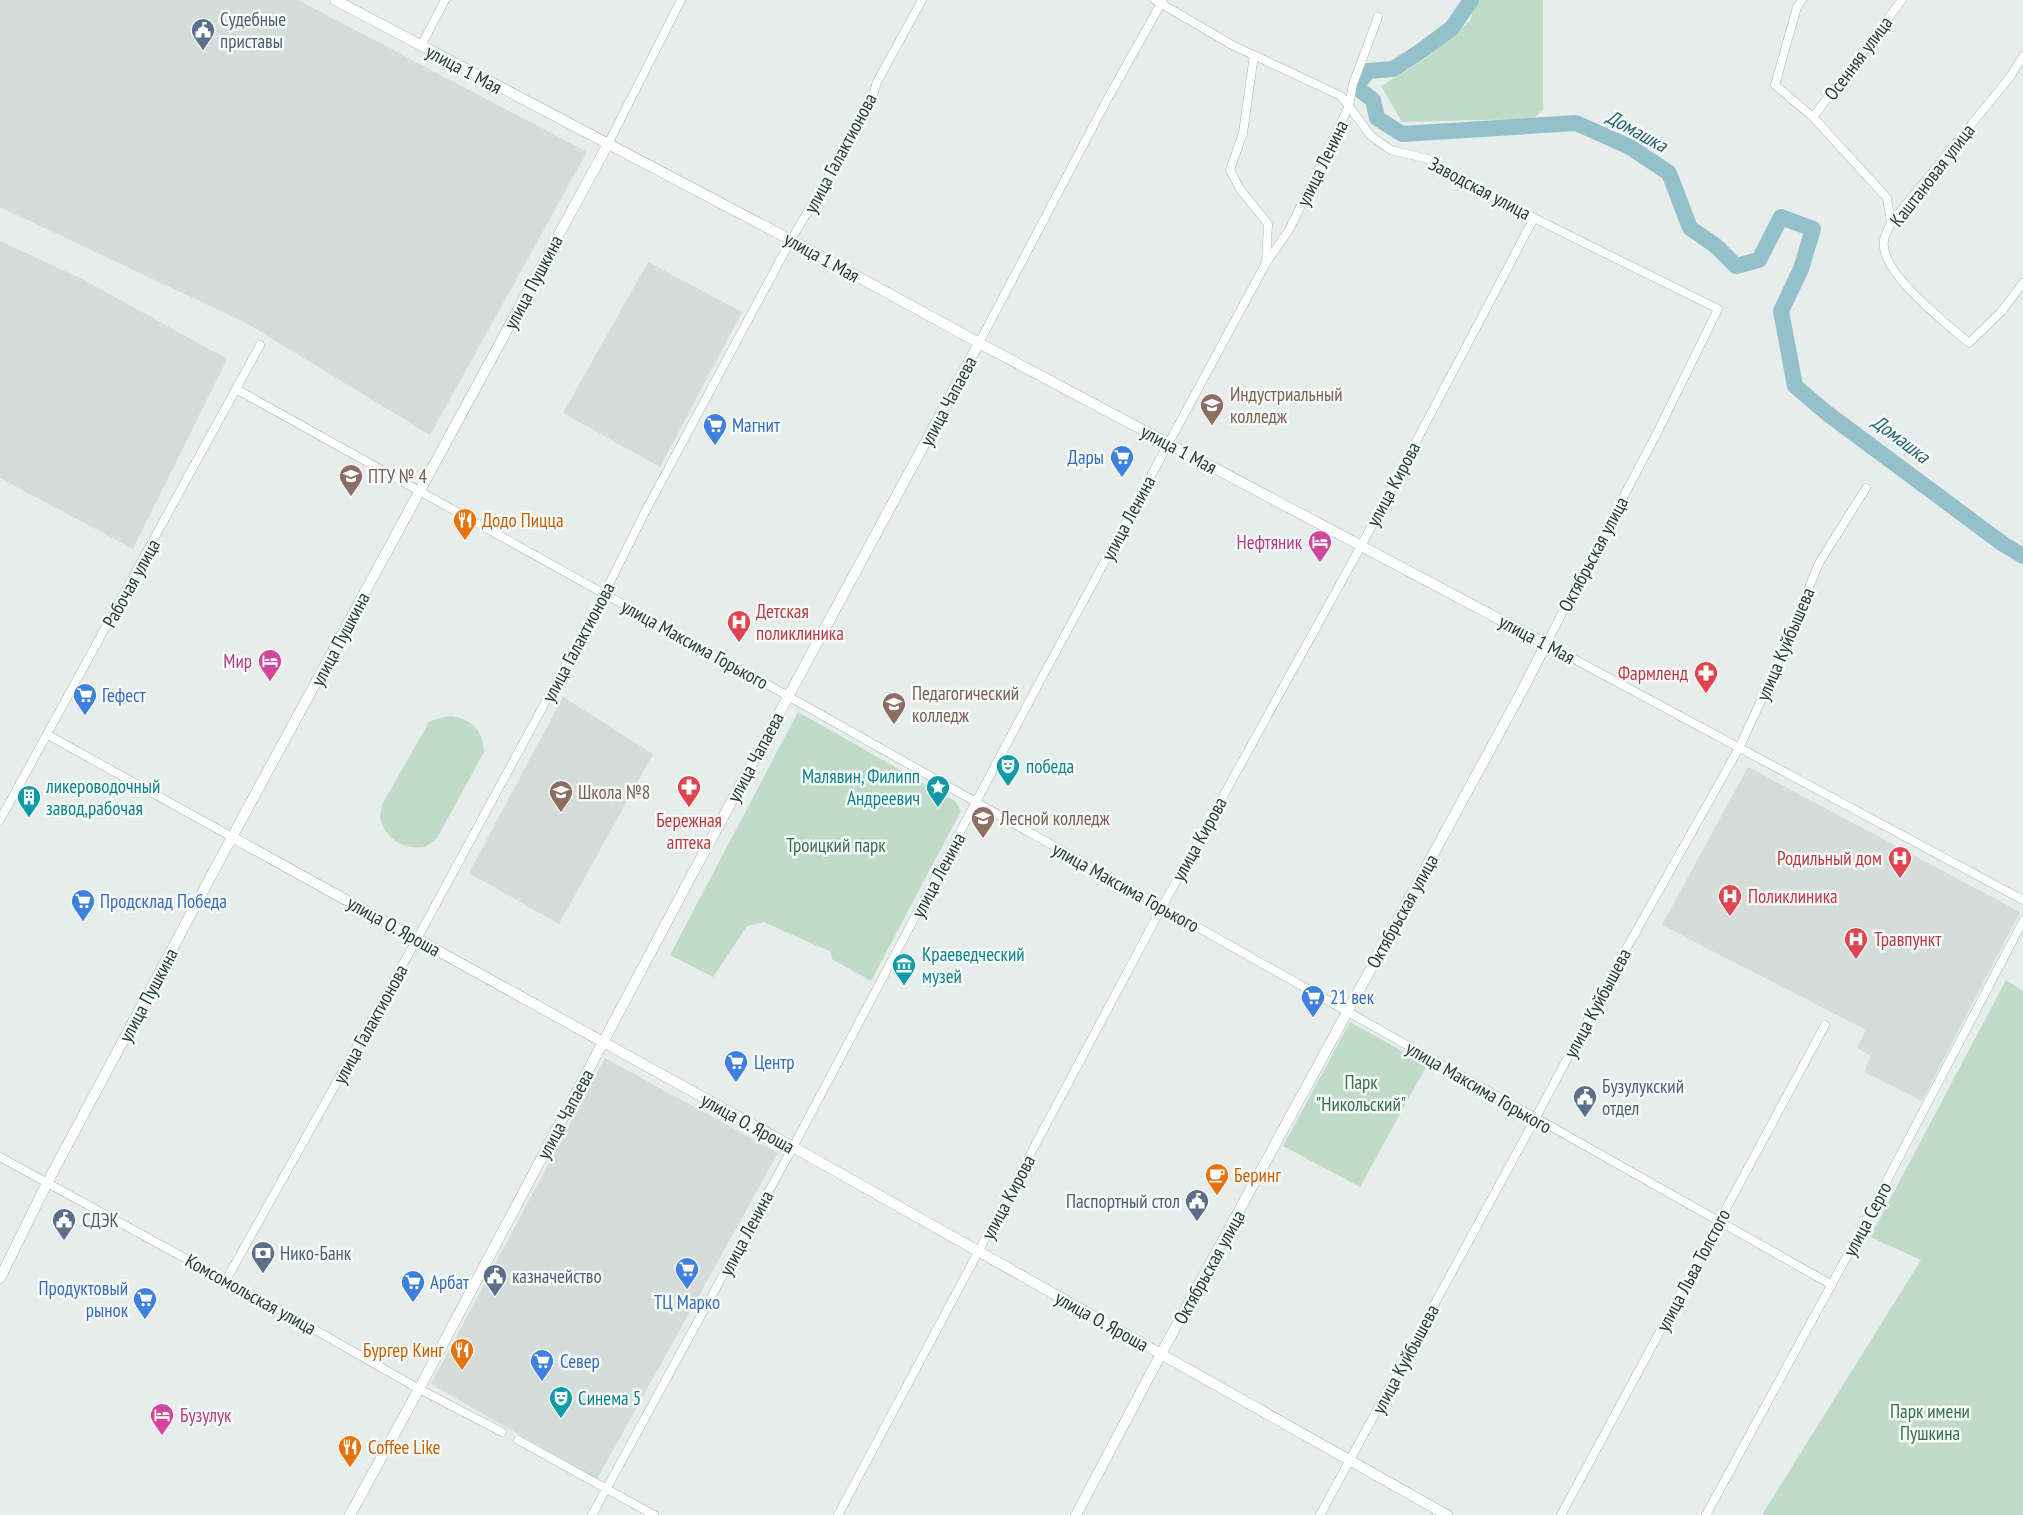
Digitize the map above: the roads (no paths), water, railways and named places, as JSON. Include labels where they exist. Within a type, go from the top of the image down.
[{"type":"main road","name":"улица 1 Мая","points":[[335,0],[792,240],[979,343],[1546,644]]},
{"type":"main road","name":"улица Пушкина","points":[[0,1278],[47,1183],[232,837],[608,144]]},
{"type":"main road","name":"улица Чапаева","points":[[350,1515],[979,343]]},
{"type":"main road","name":"Октябрьская улица","points":[[1076,1515],[1161,1354],[1546,644]]},
{"type":"main road","name":"улица О. Яроша","points":[[232,837],[1447,1515]]},
{"type":"street","points":[[421,46],[446,0]]},
{"type":"street","name":"улица Пушкина","points":[[608,144],[681,0]]},
{"type":"street","name":"улица Галактионова","points":[[226,1280],[417,939],[604,594],[649,504],[792,240],[870,105],[877,82],[922,0]]},
{"type":"street","points":[[1802,0],[1797,7],[1775,85],[1814,117],[1887,198],[1891,223]]},
{"type":"street","name":"Осенняя улица","points":[[1814,117],[1902,0]]},
{"type":"street","name":"Заводская улица","points":[[1160,1],[1232,45],[1341,96],[1372,136],[1391,150],[1428,159],[1445,174],[1713,305]]},
{"type":"street","name":"улица Чапаева","points":[[979,343],[1160,1]]},
{"type":"street","name":"улица Ленина","points":[[592,1515],[792,1148],[1168,443],[1266,263],[1290,230],[1349,106],[1353,84],[1378,17]]},
{"type":"street","points":[[1254,55],[1243,132],[1230,170],[1240,189],[1268,224],[1266,263]]},
{"type":"street","name":"Каштановая улица","points":[[2023,56],[2010,77],[1891,223],[1884,241],[1886,257],[1910,291],[1969,343],[2000,312],[2023,283]]},
{"type":"street","name":"улица Кирова","points":[[838,1515],[1162,907],[1361,546],[1534,218]]},
{"type":"street","name":"Октябрьская улица","points":[[1546,644],[1661,424],[1718,309],[1713,305]]},
{"type":"street","name":"Рабочая улица","points":[[0,820],[260,345]]},
{"type":"street","name":"улица Максима Горького","points":[[236,389],[788,696],[1832,1285]]},
{"type":"street","name":"улица Куйбышева","points":[[1320,1515],[1616,967],[1739,748],[1778,664],[1819,563],[1866,488]]},
{"type":"street","name":"улица 1 Мая","points":[[1546,644],[2023,900]]},
{"type":"street","name":"улица О. Яроша","points":[[48,735],[232,837]]},
{"type":"street","name":"улица Серго","points":[[1706,1515],[1832,1285],[2023,921]]},
{"type":"street","name":"улица Льва Толстого","points":[[1561,1515],[1825,1025]]},
{"type":"street","name":"Комсомольская улица","points":[[0,1157],[502,1432]]},
{"type":"street","points":[[518,1440],[654,1515]]},
{"type":"waterway","name":"Домашка","points":[[1471,0],[1452,28],[1421,51],[1393,69],[1368,71],[1356,87],[1373,100],[1377,118],[1402,134],[1576,123],[1630,147],[1669,173],[1690,228],[1716,246],[1736,266],[1759,260],[1781,217],[1813,229],[1801,269],[1781,311],[1795,386],[1828,414],[2003,544],[2023,556]]},
{"type":"place","name":"Судебные приставы","points":[[203,51]]},
{"type":"place","name":"Индустриальный колледж","points":[[1212,426]]},
{"type":"place","name":"Магнит","points":[[715,446]]},
{"type":"place","name":"Дары","points":[[1122,478]]},
{"type":"place","name":"ПТУ № 4","points":[[351,497]]},
{"type":"place","name":"Додо Пицца","points":[[465,541]]},
{"type":"place","name":"Нефтяник","points":[[1320,563]]},
{"type":"place","name":"Детская поликлиника","points":[[739,643]]},
{"type":"place","name":"Мир","points":[[270,682]]},
{"type":"place","name":"Фармленд","points":[[1706,694]]},
{"type":"place","name":"Гефест","points":[[85,716]]},
{"type":"place","name":"Педагогический колледж","points":[[894,725]]},
{"type":"place","name":"победа","points":[[1008,787]]},
{"type":"place","name":"Бережная аптека","points":[[689,808]]},
{"type":"place","name":"Малявин, Филипп Андреевич","points":[[938,808]]},
{"type":"place","name":"Школа №8","points":[[561,813]]},
{"type":"place","name":"ликероводочный завод,рабочая","points":[[29,818]]},
{"type":"place","name":"Лесной колледж","points":[[983,839]]},
{"type":"place","name":"Родильный дом","points":[[1900,879]]},
{"type":"place","name":"Поликлиника","points":[[1730,917]]},
{"type":"place","name":"Продсклад Победа","points":[[83,922]]},
{"type":"place","name":"Травпункт","points":[[1856,960]]},
{"type":"place","name":"Краеведческий музей","points":[[904,986]]},
{"type":"place","name":"21 век","points":[[1313,1018]]},
{"type":"place","name":"Центр","points":[[736,1083]]},
{"type":"place","name":"Бузулукский отдел","points":[[1585,1118]]},
{"type":"place","name":"Беринг","points":[[1217,1196]]},
{"type":"place","name":"Паспортный стол","points":[[1197,1222]]},
{"type":"place","name":"СДЭК","points":[[64,1241]]},
{"type":"place","name":"Нико-Банк","points":[[263,1274]]},
{"type":"place","name":"ТЦ Марко","points":[[687,1290]]},
{"type":"place","name":"казначейство","points":[[495,1297]]},
{"type":"place","name":"Арбат","points":[[413,1303]]},
{"type":"place","name":"Продуктовый рынок","points":[[145,1320]]},
{"type":"place","name":"Бургер Кинг","points":[[462,1371]]},
{"type":"place","name":"Север","points":[[542,1382]]},
{"type":"place","name":"Синема 5","points":[[561,1419]]},
{"type":"place","name":"Бузулук","points":[[162,1436]]},
{"type":"place","name":"Coffee Like","points":[[350,1468]]},
{"type":"park label","name":"Троицкий парк","points":[[836,845]]},
{"type":"park label","name":"Парк \"Никольский\"","points":[[1361,1093]]},
{"type":"park label","name":"Парк имени Пушкина","points":[[1930,1422]]}]
